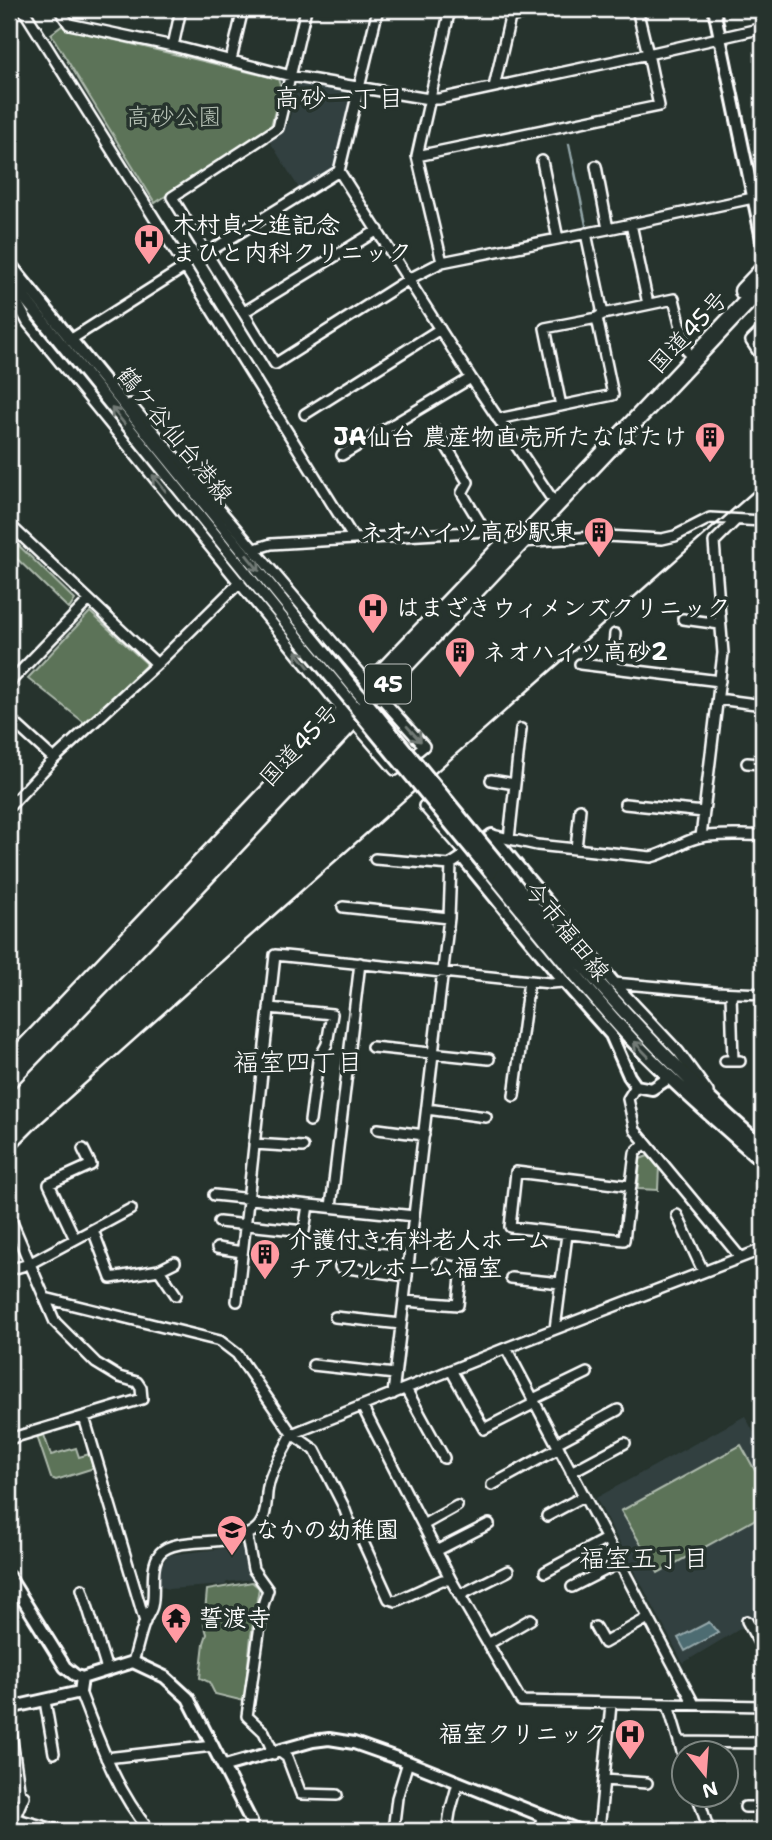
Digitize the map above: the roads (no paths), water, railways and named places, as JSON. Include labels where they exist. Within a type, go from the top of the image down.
[{"type":"highway","name":"国道45号","points":[[518,539],[550,496],[763,270]]},
{"type":"highway","name":"国道45号","points":[[9,1064],[361,704],[763,285]]},
{"type":"highway","name":"国道45号","points":[[9,1080],[176,908],[361,704]]},
{"type":"main road","name":"今市福田線","points":[[361,704],[495,868],[587,972],[720,1110],[763,1147]]},
{"type":"main road","name":"今市福田線","points":[[495,868],[583,985],[669,1078],[763,1161]]},
{"type":"street","points":[[23,9],[354,539]]},
{"type":"street","points":[[59,9],[69,24],[173,46],[290,76],[429,99],[763,29]]},
{"type":"street","points":[[173,46],[181,9]]},
{"type":"street","points":[[231,60],[243,9]]},
{"type":"street","points":[[306,9],[278,128],[172,197],[275,364],[409,279],[442,262],[753,198]]},
{"type":"street","points":[[207,253],[339,171],[378,9]]},
{"type":"street","points":[[442,262],[416,156],[450,9]]},
{"type":"street","points":[[494,86],[511,13],[549,9]]},
{"type":"street","points":[[416,156],[659,106],[637,9]]},
{"type":"street","points":[[714,9],[763,244]]},
{"type":"street","points":[[542,161],[558,239]]},
{"type":"street","points":[[596,166],[608,229]]},
{"type":"street","points":[[339,171],[550,496]]},
{"type":"street","points":[[631,224],[648,304]]},
{"type":"street","points":[[244,312],[377,230]]},
{"type":"street","points":[[498,419],[613,395],[586,233]]},
{"type":"street","name":"鶴ケ谷仙台港線","points":[[9,263],[309,633],[361,704]]},
{"type":"street","points":[[70,340],[185,267]]},
{"type":"street","name":"鶴ケ谷仙台港線","points":[[9,279],[300,640],[361,704]]},
{"type":"street","points":[[9,288],[28,323],[240,582],[361,704],[424,746],[395,770],[361,704],[255,549],[111,382],[84,356]]},
{"type":"street","points":[[561,406],[545,328],[674,299],[687,351]]},
{"type":"street","points":[[305,414],[440,329]]},
{"type":"street","points":[[763,329],[751,341],[763,359]]},
{"type":"street","points":[[342,455],[471,378]]},
{"type":"street","points":[[437,431],[468,482],[462,493],[485,531]]},
{"type":"street","points":[[255,549],[271,544],[503,530],[518,539],[662,539],[675,536],[710,518],[763,521]]},
{"type":"street","points":[[701,837],[723,653],[714,542],[736,520]]},
{"type":"street","points":[[9,524],[157,664]]},
{"type":"street","points":[[9,807],[54,759],[157,664],[240,582]]},
{"type":"street","points":[[9,683],[89,600]]},
{"type":"street","points":[[683,619],[720,624]]},
{"type":"street","points":[[612,668],[615,634]]},
{"type":"street","points":[[580,664],[720,681]]},
{"type":"street","points":[[718,699],[763,705]]},
{"type":"street","points":[[9,718],[54,759]]},
{"type":"street","points":[[509,839],[521,729]]},
{"type":"street","points":[[747,763],[763,764]]},
{"type":"street","points":[[491,780],[515,784]]},
{"type":"street","points":[[625,804],[704,812]]},
{"type":"street","points":[[424,807],[611,1035],[636,1086],[652,1089],[669,1078]]},
{"type":"street","points":[[576,849],[580,809]]},
{"type":"street","points":[[492,835],[576,849],[651,857],[666,853],[685,841],[701,837],[763,835]]},
{"type":"street","points":[[375,859],[451,865],[492,835]]},
{"type":"street","points":[[492,835],[614,983],[678,1051],[720,1110]]},
{"type":"street","points":[[393,1394],[449,918],[451,865]]},
{"type":"street","points":[[343,907],[449,918]]},
{"type":"street","points":[[237,1301],[275,955],[528,981],[565,982]]},
{"type":"street","points":[[331,1207],[360,963]]},
{"type":"street","points":[[514,1096],[528,981]]},
{"type":"street","points":[[614,983],[763,994]]},
{"type":"street","points":[[731,993],[733,1061]]},
{"type":"street","points":[[270,1008],[332,1014],[327,1044],[318,1061],[310,1121]]},
{"type":"street","points":[[373,1047],[489,1059]]},
{"type":"street","points":[[636,1086],[628,1099],[635,1130],[740,1257]]},
{"type":"street","points":[[427,1109],[486,1117]]},
{"type":"street","points":[[377,1129],[424,1135]]},
{"type":"street","points":[[631,1186],[516,1172],[510,1227],[624,1240],[631,1186],[635,1153],[645,1143]]},
{"type":"street","points":[[254,1144],[303,1147]]},
{"type":"street","points":[[75,1239],[49,1184],[91,1165],[83,1149]]},
{"type":"street","points":[[214,1195],[414,1216]]},
{"type":"street","points":[[219,1222],[304,1231],[308,1205]]},
{"type":"street","points":[[9,1270],[29,1264],[131,1209]]},
{"type":"street","points":[[9,1214],[55,1322],[96,1363],[119,1377],[137,1382],[141,1388],[142,1399],[9,1439]]},
{"type":"street","points":[[677,1215],[703,1271]]},
{"type":"street","points":[[93,1230],[111,1278],[159,1270],[175,1262]]},
{"type":"street","points":[[555,1329],[567,1234]]},
{"type":"street","points":[[353,1238],[411,1245]]},
{"type":"street","points":[[217,1248],[242,1252]]},
{"type":"street","points":[[133,1662],[152,1607],[153,1581],[162,1552],[181,1545],[247,1537],[260,1526],[267,1507],[267,1491],[272,1474],[292,1434],[763,1249]]},
{"type":"street","points":[[404,1301],[458,1305],[462,1268],[437,1264]]},
{"type":"street","points":[[340,1267],[407,1276]]},
{"type":"street","points":[[159,1270],[176,1295]]},
{"type":"street","points":[[511,1278],[561,1283]]},
{"type":"street","points":[[45,1298],[220,1342],[237,1354],[292,1434],[315,1450],[349,1521],[358,1531],[389,1599],[396,1601],[442,1580],[451,1580]]},
{"type":"street","points":[[335,1317],[401,1324]]},
{"type":"street","points":[[506,1348],[694,1704]]},
{"type":"street","points":[[313,1365],[396,1374]]},
{"type":"street","points":[[451,1370],[484,1429],[587,1373]]},
{"type":"street","points":[[406,1389],[444,1458]]},
{"type":"street","points":[[362,1406],[451,1580],[521,1701],[763,1706]]},
{"type":"street","points":[[492,1485],[618,1410]]},
{"type":"street","points":[[84,1417],[145,1622]]},
{"type":"street","points":[[571,1472],[625,1443]]},
{"type":"street","points":[[547,1516],[584,1496]]},
{"type":"street","points":[[423,1525],[457,1506]]},
{"type":"street","points":[[436,1551],[489,1524]]},
{"type":"street","points":[[247,1537],[253,1569],[268,1590],[263,1605],[247,1716],[264,1732],[277,1753],[287,1757],[300,1794],[337,1795]]},
{"type":"street","points":[[545,1572],[606,1539]]},
{"type":"street","points":[[572,1587],[619,1563]]},
{"type":"street","points":[[460,1595],[508,1571]]},
{"type":"street","points":[[9,1577],[65,1667],[75,1675],[82,1678],[133,1662],[165,1677],[188,1698],[225,1766],[251,1821],[252,1831]]},
{"type":"street","points":[[82,1589],[107,1670]]},
{"type":"street","points":[[595,1626],[604,1643],[649,1618]]},
{"type":"street","points":[[488,1644],[531,1619]]},
{"type":"street","points":[[747,1621],[763,1650]]},
{"type":"street","points":[[82,1678],[80,1692],[106,1758],[132,1810],[150,1831]]},
{"type":"street","points":[[9,1709],[80,1692]]},
{"type":"street","points":[[45,1701],[54,1753]]},
{"type":"street","points":[[599,1831],[611,1704]]},
{"type":"street","points":[[668,1705],[679,1738]]},
{"type":"street","points":[[9,1718],[20,1795]]},
{"type":"street","points":[[225,1766],[329,1739],[367,1746],[580,1831]]},
{"type":"street","points":[[740,1743],[763,1743]]},
{"type":"street","points":[[106,1758],[213,1746]]},
{"type":"street","points":[[393,1831],[397,1798],[408,1762]]},
{"type":"street","points":[[604,1780],[648,1783]]},
{"type":"street","points":[[447,1831],[458,1783]]},
{"type":"street","points":[[9,1791],[24,1796],[9,1830]]},
{"type":"street","points":[[745,1807],[763,1807]]},
{"type":"street","points":[[702,1808],[709,1831]]},
{"type":"street","points":[[540,1831],[542,1815]]},
{"type":"street","points":[[13,1818],[62,1831]]},
{"type":"water","points":[[709,1622],[718,1633],[685,1651],[678,1638]]},
{"type":"waterway","points":[[569,144],[586,225]]},
{"type":"railway","points":[[9,1155],[229,955],[763,483]]},
{"type":"place","name":"木村貞之進記念 まひと内科クリニック","points":[[149,266]]},
{"type":"place","name":"JA仙台 農産物直売所たなばたけ","points":[[710,464]]},
{"type":"place","name":"ネオハイツ高砂駅東","points":[[599,559]]},
{"type":"place","name":"はまざきウィメンズクリニック","points":[[373,635]]},
{"type":"place","name":"ネオハイツ高砂2","points":[[460,679]]},
{"type":"place","name":"介護付き有料老人ホーム チアフルホーム福室","points":[[265,1281]]},
{"type":"place","name":"なかの幼稚園","points":[[232,1557]]},
{"type":"place","name":"誓渡寺","points":[[176,1645]]},
{"type":"place","name":"福室クリニック","points":[[630,1761]]},
{"type":"district","name":"高砂一丁目","points":[[339,98]]},
{"type":"district","name":"福室四丁目","points":[[298,1062]]},
{"type":"district","name":"福室五丁目","points":[[644,1558]]},
{"type":"park label","name":"高砂公園","points":[[174,117]]}]
